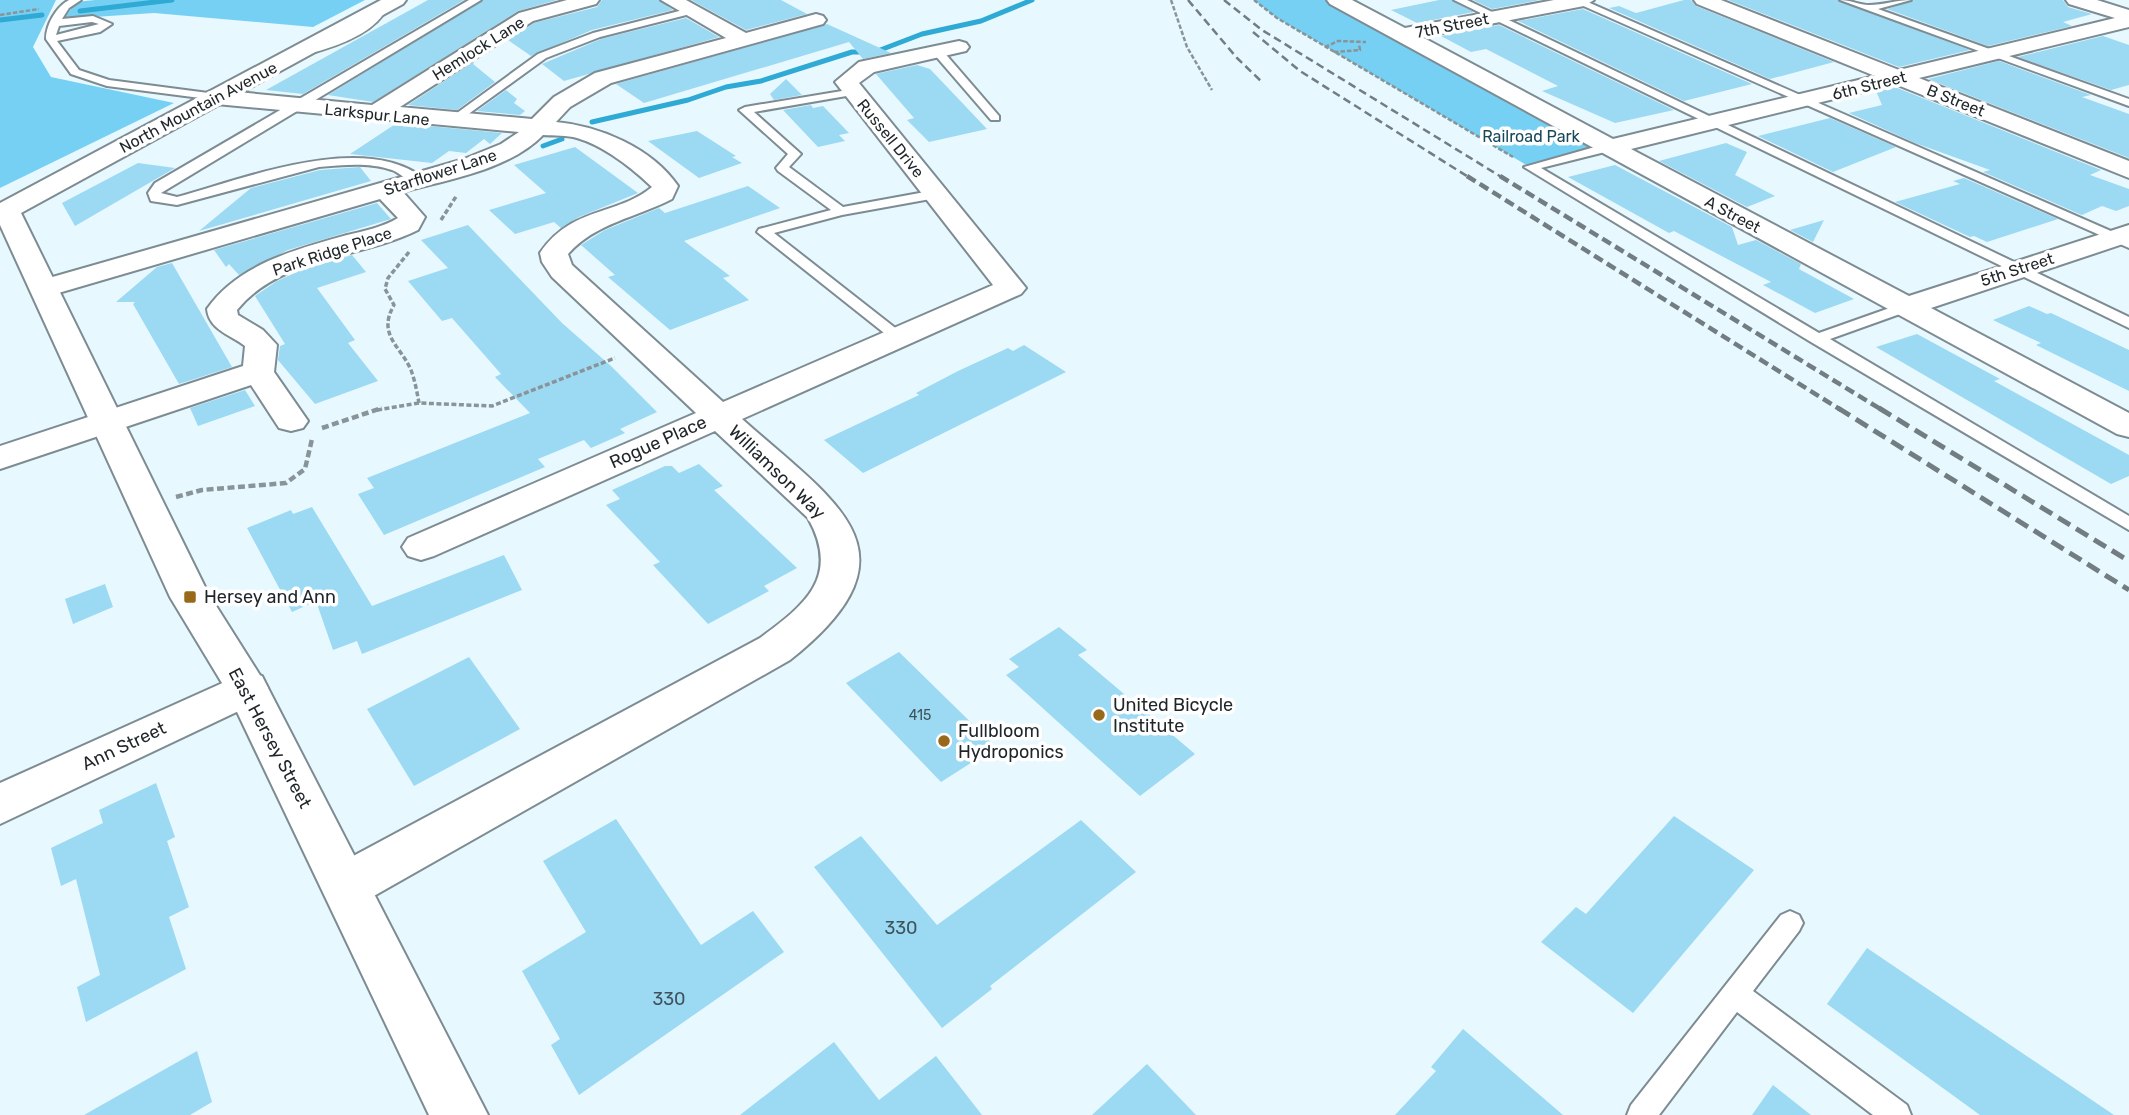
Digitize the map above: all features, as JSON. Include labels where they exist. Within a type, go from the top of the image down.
[{"type":"street","name":"Hemlock Lane","points":[[375,113],[526,17],[589,0]]},
{"type":"street","points":[[671,0],[743,39]]},
{"type":"street","name":"A Street","points":[[1337,0],[2129,427]]},
{"type":"street","name":"7th Street","points":[[1402,35],[1579,0]]},
{"type":"street","name":"B Street","points":[[1704,0],[2129,170]]},
{"type":"street","points":[[2076,0],[2129,19]]},
{"type":"street","name":"North Mountain Avenue","points":[[7,208],[389,4]]},
{"type":"street","name":"6th Street","points":[[1609,147],[1993,55],[2129,19]]},
{"type":"street","name":"Starflower Lane","points":[[45,288],[473,164],[510,149],[539,128],[573,93],[603,78],[816,20]]},
{"type":"street","name":"Russell Drive","points":[[949,50],[867,67],[846,82],[1011,288]]},
{"type":"street","name":"Larkspur Lane","points":[[216,97],[539,128]]},
{"type":"street","name":"Williamson Way","points":[[347,885],[775,649],[808,625],[826,603],[840,579],[841,552],[835,529],[822,511],[562,271],[556,262],[554,253],[571,235],[655,198],[663,193],[665,186],[649,170],[595,136],[580,131],[539,128]]},
{"type":"street","name":"Park Ridge Place","points":[[291,422],[258,372],[261,345],[255,338],[223,318],[222,309],[236,290],[262,274],[408,224],[412,217],[386,190]]},
{"type":"street","name":"East Hersey Street","points":[[7,208],[190,597],[247,688],[347,885],[452,1112]]},
{"type":"street","name":"5th Street","points":[[1906,307],[2017,269],[2124,238]]},
{"type":"street","name":"Rogue Place","points":[[421,547],[1011,288]]},
{"type":"street","points":[[0,457],[258,372]]},
{"type":"street","name":"Ann Street","points":[[0,804],[247,688]]},
{"type":"lane","points":[[76,0],[65,6],[54,23],[51,38],[67,65],[89,79],[141,89],[216,97]]},
{"type":"lane","points":[[417,180],[407,171],[391,166],[331,162],[310,165],[187,199],[164,200],[156,198],[154,193],[160,186],[476,0]]},
{"type":"lane","points":[[1459,0],[2129,323]]},
{"type":"lane","points":[[1579,0],[1804,101],[2124,238]]},
{"type":"lane","points":[[1845,0],[2129,103]]},
{"type":"lane","points":[[1867,8],[1906,0]]},
{"type":"lane","points":[[452,121],[557,48],[603,32],[691,11]]},
{"type":"lane","points":[[51,38],[96,30],[107,23],[93,19],[54,23]]},
{"type":"lane","points":[[949,50],[995,118]]},
{"type":"lane","points":[[841,211],[782,168],[795,155],[745,110],[854,92]]},
{"type":"lane","points":[[1530,167],[1609,147]]},
{"type":"lane","points":[[1530,167],[2129,524]]},
{"type":"lane","points":[[898,337],[764,232],[841,211],[936,194]]},
{"type":"lane","points":[[1816,339],[1906,307]]},
{"type":"lane","points":[[1641,1115],[1790,923]]},
{"type":"lane","points":[[1735,994],[1897,1115]]},
{"type":"path","points":[[1171,0],[1178,30],[1192,61],[1212,90]]},
{"type":"path","points":[[1254,0],[1277,18],[1333,52],[1530,167]]},
{"type":"path","points":[[0,15],[65,6]]},
{"type":"path","points":[[1333,52],[1356,52],[1361,46],[1358,43]]},
{"type":"path","points":[[438,226],[452,201],[478,175],[480,170],[473,164]]},
{"type":"path","points":[[414,243],[403,263],[388,278],[385,289],[394,305],[387,320],[388,336],[410,366],[419,402]]},
{"type":"path","points":[[146,507],[202,490],[286,484],[304,470],[313,446],[312,435],[323,427],[385,407],[419,402],[492,406],[617,358],[641,344]]},
{"type":"green space","points":[[0,0],[56,0],[33,47],[51,77],[174,103],[0,188]]},
{"type":"green space","points":[[365,0],[313,27],[154,13],[64,19],[76,2]]},
{"type":"green space","name":"Railroad Park","points":[[1254,0],[1337,0],[1609,147],[1530,167],[1277,18]]},
{"type":"building","points":[[428,0],[464,0],[303,94],[266,90]]},
{"type":"building","points":[[483,0],[557,0],[518,11],[373,102],[328,95]]},
{"type":"building","points":[[602,0],[659,0],[673,10],[592,30],[531,56],[508,40],[534,23],[597,7]]},
{"type":"building","points":[[691,0],[781,0],[807,14],[746,30]]},
{"type":"building","points":[[1439,0],[1452,0],[1474,12],[1417,23],[1391,10]]},
{"type":"building","points":[[1473,0],[1540,0],[1492,9]]},
{"type":"building","points":[[1691,0],[1696,6],[1834,62],[1770,79],[1609,8],[1619,6],[1636,13]]},
{"type":"building","points":[[1728,0],[1838,0],[1970,50],[1899,67]]},
{"type":"building","points":[[1914,0],[2063,0],[2068,7],[2092,14],[2063,22],[2072,26],[1988,46],[1887,9]]},
{"type":"building","points":[[1583,9],[1752,84],[1684,101],[1518,21]]},
{"type":"building","points":[[686,18],[719,37],[564,81],[542,64],[601,39]]},
{"type":"building","points":[[827,24],[891,53],[863,59],[849,42],[644,103],[616,84]]},
{"type":"building","points":[[1499,25],[1674,110],[1615,123],[1542,91],[1558,86],[1486,49],[1471,52],[1441,36]]},
{"type":"building","points":[[2103,36],[2129,45],[2129,85],[2111,90],[2018,57]]},
{"type":"building","points":[[475,61],[473,64],[495,82],[457,110],[408,105]]},
{"type":"building","points":[[1999,61],[2091,95],[2082,97],[2129,114],[2129,158],[1928,79]]},
{"type":"building","points":[[917,65],[930,69],[987,129],[929,142],[907,120],[914,118],[876,74]]},
{"type":"building","points":[[786,79],[802,95],[774,100],[770,94]]},
{"type":"building","points":[[1895,87],[2101,170],[2090,175],[2129,189],[2129,206],[2116,211],[2102,206],[2082,215],[1983,172],[1990,170],[1915,143],[1849,113],[1882,105],[1876,91]]},
{"type":"building","points":[[506,90],[517,99],[514,103],[525,111],[520,115],[477,111]]},
{"type":"building","points":[[811,105],[813,108],[823,106],[849,133],[839,135],[845,141],[818,147],[783,110]]},
{"type":"building","points":[[1830,118],[1896,147],[1833,172],[1758,136]]},
{"type":"building","points":[[397,123],[502,133],[490,144],[484,139],[466,153],[449,151],[432,163],[350,154]]},
{"type":"building","points":[[697,131],[736,156],[732,157],[742,163],[699,178],[648,141]]},
{"type":"building","points":[[1726,143],[1747,152],[1735,175],[1775,196],[1747,207],[1659,161]]},
{"type":"building","points":[[575,147],[638,193],[579,217],[561,228],[554,222],[515,234],[489,210],[546,193],[514,165]]},
{"type":"building","points":[[138,163],[175,168],[75,226],[62,203]]},
{"type":"building","points":[[1615,165],[1732,227],[1738,245],[1756,240],[1801,264],[1799,269],[1854,299],[1815,313],[1763,285],[1771,282],[1674,231],[1669,233],[1568,177]]},
{"type":"building","points":[[360,167],[371,181],[199,231],[251,188],[320,170]]},
{"type":"building","points":[[1964,178],[2058,219],[1987,242],[1970,237],[1895,202],[1960,184],[1953,181]]},
{"type":"building","points":[[748,186],[780,208],[684,241],[730,276],[723,278],[749,300],[670,330],[608,277],[615,275],[581,245],[605,230],[659,208],[665,213]]},
{"type":"building","points":[[377,203],[391,219],[288,250],[239,275],[229,264],[226,267],[214,250]]},
{"type":"building","points":[[1824,220],[1813,242],[1790,230]]},
{"type":"building","points":[[468,225],[562,323],[611,366],[657,412],[620,429],[625,433],[591,448],[584,440],[538,459],[545,467],[384,535],[358,494],[374,488],[367,478],[530,413],[495,377],[501,374],[452,318],[442,321],[408,281],[448,268],[421,240]]},
{"type":"building","points":[[352,255],[366,272],[317,288],[355,340],[348,343],[378,381],[315,404],[278,360],[280,346],[285,344],[255,296],[277,281],[299,271]]},
{"type":"building","points":[[172,263],[232,367],[179,384],[133,304],[135,302],[116,302],[157,267]]},
{"type":"building","points":[[2029,306],[2047,314],[2051,313],[2129,350],[2129,391],[2036,345],[2041,343],[1993,320]]},
{"type":"building","points":[[1917,334],[2000,379],[1994,381],[2129,455],[2129,476],[2111,484],[1876,347]]},
{"type":"building","points":[[1024,345],[1066,372],[863,473],[824,440],[919,395],[916,393],[958,371],[1008,348],[1013,351]]},
{"type":"building","points":[[245,390],[255,406],[198,426],[190,408]]},
{"type":"building","points":[[699,464],[723,486],[714,490],[797,568],[764,586],[769,591],[708,624],[653,565],[660,562],[606,505],[620,499],[612,490],[665,466],[672,466],[679,473]]},
{"type":"building","points":[[312,507],[372,606],[504,555],[522,590],[362,654],[357,641],[333,650],[316,601],[292,612],[247,528],[291,510],[293,514]]},
{"type":"building","points":[[105,584],[113,607],[73,624],[65,599]]},
{"type":"building","name":"United Bicycle Institute","points":[[1059,627],[1087,650],[1078,655],[1195,754],[1140,796],[1006,675],[1019,667],[1009,659]]},
{"type":"building","points":[[899,652],[996,747],[941,782],[846,683]]},
{"type":"building","points":[[469,657],[520,729],[414,786],[367,709]]},
{"type":"building","points":[[156,783],[175,837],[167,841],[189,907],[169,917],[186,969],[86,1022],[77,987],[100,975],[76,879],[61,886],[51,848],[103,823],[99,810]]},
{"type":"building","points":[[1674,816],[1754,870],[1633,1013],[1541,942],[1576,907],[1586,914]]},
{"type":"building","points":[[616,819],[701,945],[753,911],[784,952],[579,1095],[551,1045],[560,1039],[522,971],[586,932],[543,861]]},
{"type":"building","points":[[1081,820],[1136,872],[990,986],[992,989],[942,1028],[814,867],[861,836],[937,925]]},
{"type":"building","points":[[1867,948],[2114,1115],[1980,1115],[1827,1004]]},
{"type":"building","points":[[1463,1029],[1563,1115],[1395,1115],[1436,1071],[1431,1067]]},
{"type":"building","points":[[834,1042],[879,1100],[936,1056],[982,1115],[740,1115]]},
{"type":"building","points":[[197,1051],[212,1102],[190,1115],[84,1115]]},
{"type":"building","points":[[1147,1064],[1196,1115],[1092,1115]]},
{"type":"building","points":[[1773,1085],[1811,1115],[1752,1115]]},
{"type":"waterway","points":[[80,11],[172,0]]},
{"type":"waterway","points":[[592,122],[688,100],[726,87],[761,81],[852,52],[875,52],[922,34],[981,21],[1032,0]]},
{"type":"waterway","points":[[0,20],[42,15]]},
{"type":"waterway","points":[[543,146],[562,139]]},
{"type":"railway","points":[[1188,0],[1237,58],[1263,83]]},
{"type":"railway","points":[[1224,0],[1262,30],[1503,178]]},
{"type":"railway","points":[[1253,32],[1300,71],[1470,178]]},
{"type":"railway","points":[[1467,176],[1841,410]]},
{"type":"railway","points":[[1500,176],[1882,410]]},
{"type":"railway","points":[[1838,408],[2129,590]]},
{"type":"railway","points":[[1879,408],[2129,561]]},
{"type":"place","name":"Hersey and Ann","points":[[190,597]]},
{"type":"place","name":"United Bicycle Institute","points":[[1099,715]]},
{"type":"place","name":"Fullbloom Hydroponics","points":[[944,741]]}]
